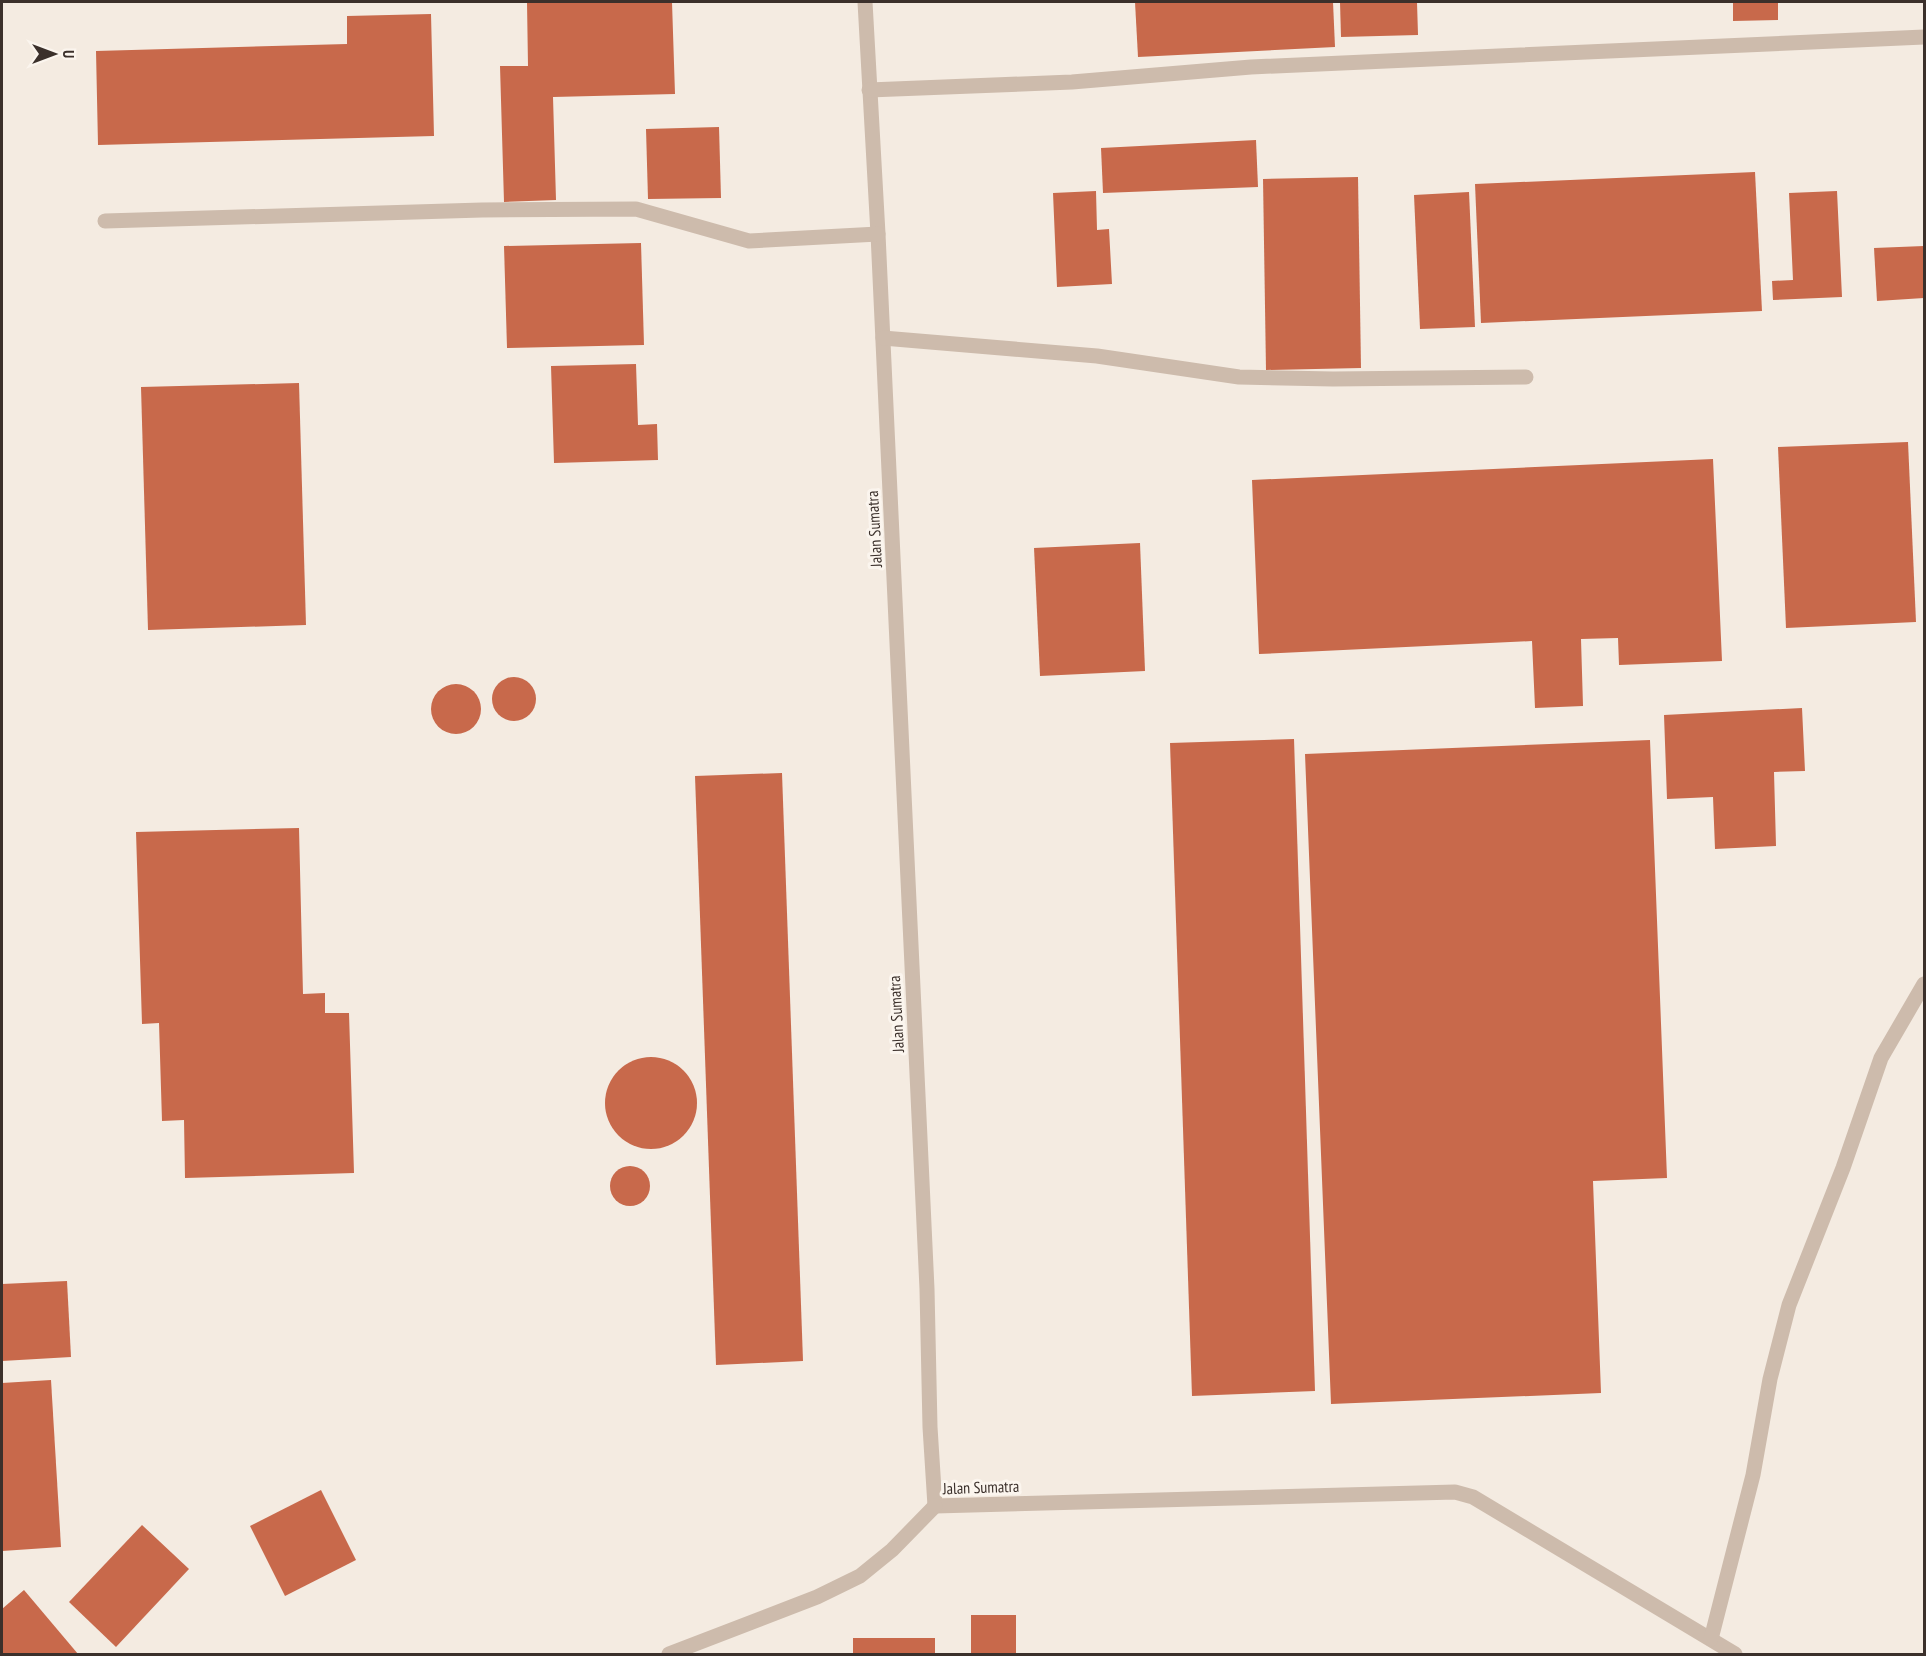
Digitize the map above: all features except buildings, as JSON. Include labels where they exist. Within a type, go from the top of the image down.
[{"type":"lane","name":"Jalan Sumatra","points":[[865,2],[878,234],[927,1289],[934,1506],[1455,1492],[1473,1497],[1711,1639]]},
{"type":"lane","points":[[869,90],[1072,82],[1251,67],[1924,37]]},
{"type":"lane","points":[[105,221],[482,210],[636,209],[749,241],[878,234]]},
{"type":"lane","points":[[883,338],[1097,356],[1239,377],[1333,379],[1526,377]]},
{"type":"lane","points":[[1735,1654],[1711,1639],[1750,1485],[1770,1379],[1789,1305],[1843,1168],[1881,1058],[1924,984]]},
{"type":"lane","points":[[669,1654],[817,1597],[860,1576],[892,1550],[934,1506]]}]
